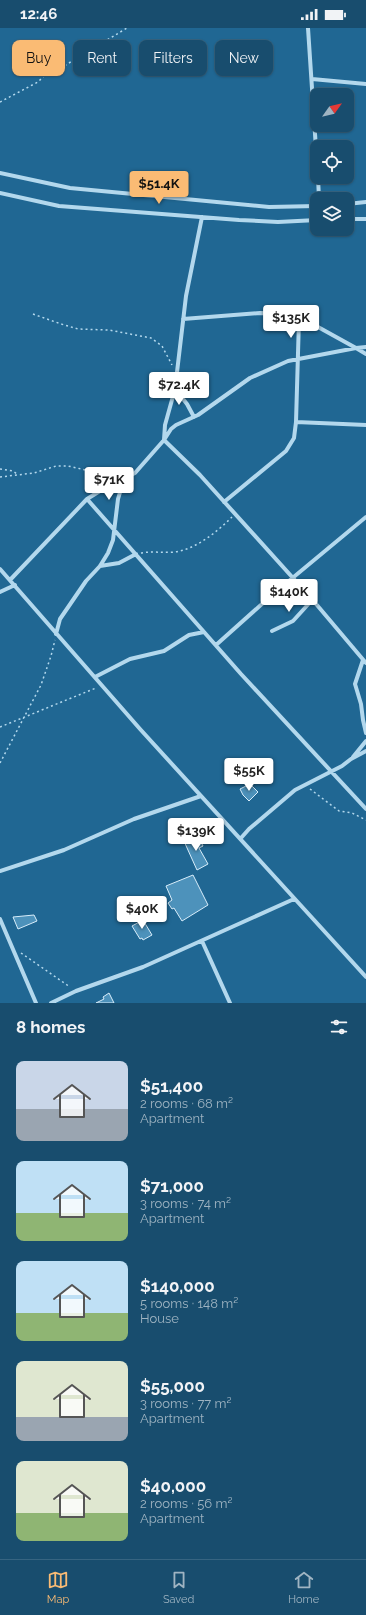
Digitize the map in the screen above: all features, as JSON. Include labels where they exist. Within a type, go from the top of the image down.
[{"type":"street","points":[[308,28],[316,140]]},
{"type":"street","points":[[312,79],[366,84]]},
{"type":"street","points":[[0,173],[70,188],[269,207],[310,206]]},
{"type":"street","points":[[0,193],[59,206],[202,218],[278,222],[310,220]]},
{"type":"street","points":[[354,203],[366,202]]},
{"type":"street","points":[[202,218],[186,296],[175,389],[165,425],[164,440],[200,475],[292,578],[313,599],[365,661],[356,684],[366,733]]},
{"type":"street","points":[[354,219],[366,219]]},
{"type":"street","points":[[183,319],[260,313],[284,314],[299,319],[366,354]]},
{"type":"street","points":[[224,502],[286,451],[294,438],[296,422],[299,319]]},
{"type":"street","points":[[10,580],[87,499],[138,470],[164,440],[171,429],[194,417],[250,378],[288,361],[366,347]]},
{"type":"street","points":[[175,389],[187,404],[194,417]]},
{"type":"street","points":[[296,422],[366,425]]},
{"type":"street","points":[[56,634],[60,619],[86,581],[100,566],[111,547],[118,499],[124,479]]},
{"type":"street","points":[[87,499],[276,713],[366,809]]},
{"type":"street","points":[[216,645],[292,578],[366,517]]},
{"type":"street","points":[[100,566],[119,563],[136,554]]},
{"type":"street","points":[[0,569],[201,796],[241,838],[366,977]]},
{"type":"street","points":[[0,592],[15,585]]},
{"type":"street","points":[[272,631],[293,621],[313,599]]},
{"type":"street","points":[[95,677],[130,659],[164,650],[189,634],[204,632]]},
{"type":"street","points":[[351,759],[366,741]]},
{"type":"street","points":[[241,838],[249,828],[295,790],[304,784],[342,766],[366,751]]},
{"type":"street","points":[[0,870],[34,861],[64,850],[134,819],[201,796]]},
{"type":"street","points":[[51,1003],[76,991],[131,972],[294,898]]},
{"type":"street","points":[[0,919],[36,1003]]},
{"type":"street","points":[[202,941],[230,1003]]},
{"type":"path","points":[[0,102],[38,82],[48,72],[64,66],[127,28]]},
{"type":"path","points":[[33,314],[78,329],[109,330],[151,338],[162,346],[177,372]]},
{"type":"path","points":[[0,477],[34,473],[56,466],[68,466],[90,471],[117,482]]},
{"type":"path","points":[[0,469],[13,471],[18,474]]},
{"type":"path","points":[[136,554],[151,551],[174,552],[191,548],[221,527],[235,515]]},
{"type":"path","points":[[0,763],[14,739],[23,718],[41,685],[51,656],[56,634]]},
{"type":"path","points":[[0,727],[103,685]]},
{"type":"path","points":[[304,784],[339,811],[352,813],[366,820]]},
{"type":"path","points":[[11,943],[21,954],[76,991]]},
{"type":"building","points":[[250,784],[258,792],[249,801],[240,789]]},
{"type":"building","points":[[193,835],[195,840],[199,838],[203,846],[199,848],[208,864],[197,870],[183,839]]},
{"type":"building","points":[[193,875],[208,905],[182,921],[174,908],[172,909],[168,903],[172,900],[166,886]]},
{"type":"building","points":[[34,915],[37,921],[18,929],[13,917]]},
{"type":"building","points":[[143,920],[152,935],[143,940],[142,938],[140,939],[132,926]]},
{"type":"building","points":[[109,993],[114,1003],[96,1003],[104,999],[103,997]]}]
